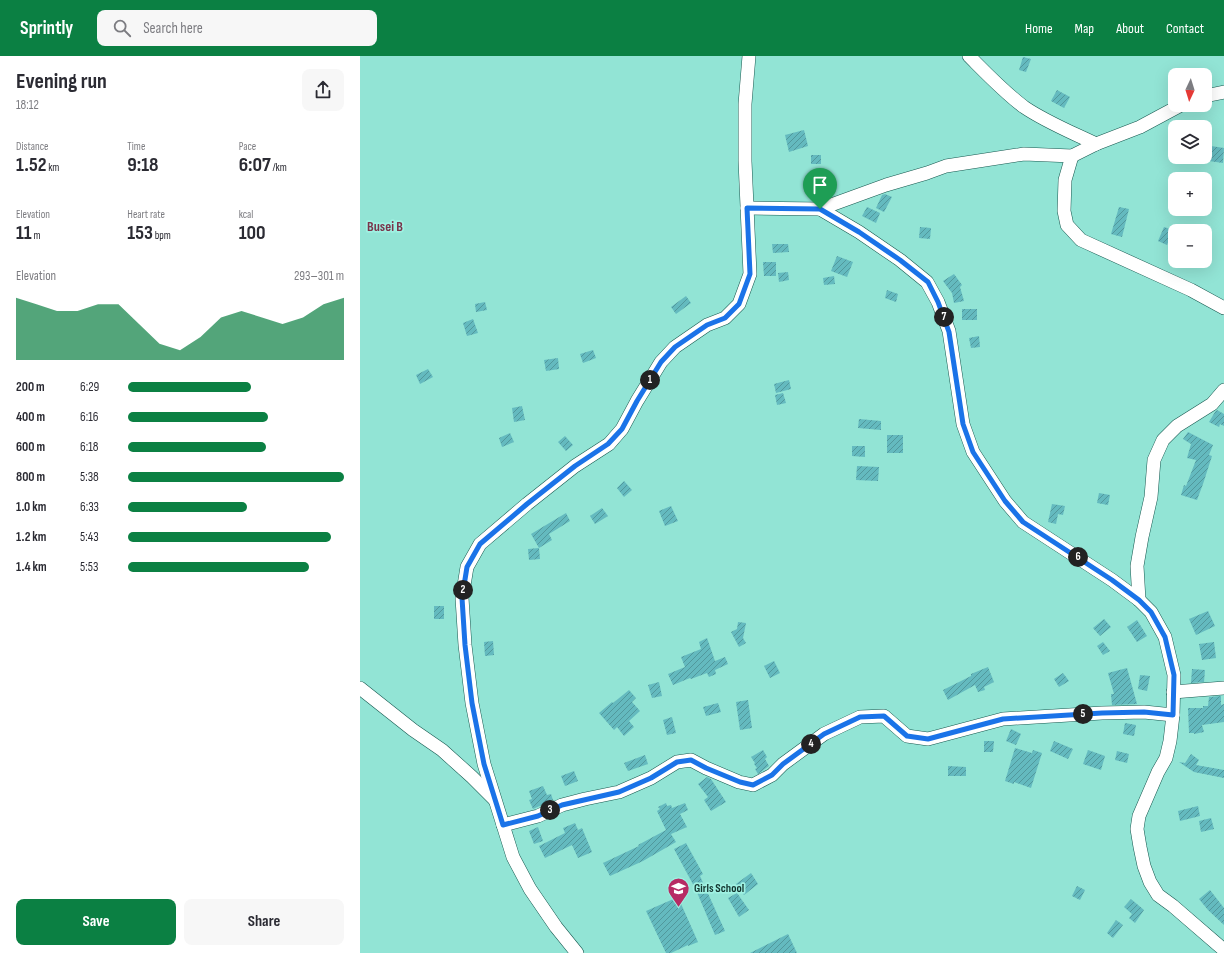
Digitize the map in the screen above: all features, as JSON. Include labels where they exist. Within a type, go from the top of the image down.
[{"type":"street","points":[[577,953],[556,927],[530,889],[513,857],[484,764],[472,703],[466,660],[462,598],[467,567],[480,544],[575,466],[608,444],[622,429],[661,362],[675,347],[707,325],[725,318],[739,304],[750,274],[745,161],[745,104],[749,56]]},
{"type":"street","points":[[969,56],[994,81],[1023,106],[1045,120],[1096,144]]},
{"type":"street","points":[[1212,95],[1224,92]]},
{"type":"street","points":[[747,208],[820,209],[886,185],[946,166],[1024,154],[1072,156],[1096,144],[1140,127],[1168,112]]},
{"type":"street","points":[[1072,156],[1065,180],[1064,211],[1067,225],[1081,240],[1191,290],[1224,308]]},
{"type":"street","points":[[820,209],[865,236],[900,260],[928,282],[938,302],[949,332],[963,424],[973,452],[1005,501],[1023,522],[1112,580],[1139,600],[1151,612],[1165,637],[1174,675],[1173,715],[1170,741],[1166,758],[1158,772],[1139,816],[1137,829],[1140,847],[1144,866],[1150,882],[1158,895],[1224,950]]},
{"type":"street","points":[[1139,600],[1136,566],[1151,497],[1154,460],[1163,440],[1177,426],[1212,404],[1224,390]]},
{"type":"street","points":[[360,688],[413,730],[442,750],[472,776],[495,800]]},
{"type":"street","points":[[1173,692],[1224,688]]},
{"type":"street","points":[[503,825],[538,816],[562,805],[619,792],[651,778],[677,762],[691,760],[740,782],[753,785],[772,775],[783,764],[824,734],[860,717],[884,716],[907,736],[928,739],[1003,719],[1144,712],[1173,715]]},
{"type":"building","points":[[1023,57],[1031,59],[1026,72],[1019,70]]},
{"type":"building","points":[[1057,90],[1070,97],[1064,108],[1051,101]]},
{"type":"building","points":[[804,130],[808,146],[789,152],[785,135]]},
{"type":"building","points":[[1212,146],[1224,148],[1223,163],[1212,161]]},
{"type":"building","points":[[811,155],[821,155],[821,164],[811,164]]},
{"type":"building","points":[[885,194],[892,197],[884,212],[876,208],[882,195]]},
{"type":"building","points":[[867,207],[880,213],[876,223],[862,216]]},
{"type":"building","points":[[1119,207],[1129,209],[1122,237],[1111,234]]},
{"type":"building","points":[[920,227],[931,228],[930,239],[919,238]]},
{"type":"building","points":[[1164,227],[1168,228],[1167,245],[1158,241]]},
{"type":"building","points":[[772,244],[788,244],[789,252],[773,253]]},
{"type":"building","points":[[837,256],[853,262],[847,277],[831,271]]},
{"type":"building","points":[[763,262],[776,262],[776,276],[764,276]]},
{"type":"building","points":[[788,272],[789,280],[779,282],[778,273]]},
{"type":"building","points":[[954,274],[962,285],[960,287],[964,301],[954,303],[952,293],[943,281]]},
{"type":"building","points":[[834,276],[835,284],[824,285],[823,278]]},
{"type":"building","points":[[887,290],[898,294],[896,302],[885,298]]},
{"type":"building","points":[[686,296],[691,303],[676,314],[671,307]]},
{"type":"building","points":[[485,302],[487,310],[476,312],[475,304]]},
{"type":"building","points":[[962,309],[977,309],[977,320],[962,320]]},
{"type":"building","points":[[473,319],[478,333],[467,336],[463,323]]},
{"type":"building","points":[[979,336],[980,347],[971,348],[969,338]]},
{"type":"building","points":[[593,350],[596,358],[583,363],[580,354]]},
{"type":"building","points":[[558,358],[559,369],[546,371],[544,360]]},
{"type":"building","points":[[428,369],[433,377],[420,384],[416,375]]},
{"type":"building","points":[[789,380],[791,389],[776,393],[774,384]]},
{"type":"building","points":[[783,393],[786,403],[777,405],[775,395]]},
{"type":"building","points":[[522,406],[525,420],[514,422],[512,408]]},
{"type":"building","points":[[1217,410],[1224,414],[1224,426],[1220,424],[1219,427],[1209,422]]},
{"type":"building","points":[[859,419],[881,421],[881,430],[858,428]]},
{"type":"building","points":[[1188,432],[1213,445],[1209,455],[1212,456],[1197,500],[1181,495],[1196,460],[1187,458],[1191,444],[1183,439]]},
{"type":"building","points":[[510,433],[514,442],[502,447],[499,438]]},
{"type":"building","points":[[887,435],[903,435],[903,453],[887,453]]},
{"type":"building","points":[[565,436],[573,445],[566,451],[558,442]]},
{"type":"building","points":[[852,446],[865,446],[865,457],[852,456]]},
{"type":"building","points":[[857,466],[879,467],[878,481],[856,480]]},
{"type":"building","points":[[624,481],[632,490],[624,497],[617,488]]},
{"type":"building","points":[[1099,493],[1110,495],[1108,505],[1097,503]]},
{"type":"building","points":[[1052,504],[1065,506],[1063,515],[1058,514],[1056,524],[1048,522]]},
{"type":"building","points":[[671,506],[678,521],[665,526],[659,511]]},
{"type":"building","points":[[602,508],[608,516],[595,524],[590,516]]},
{"type":"building","points":[[566,513],[570,521],[549,534],[552,540],[539,548],[531,534]]},
{"type":"building","points":[[539,548],[540,559],[529,560],[528,549]]},
{"type":"building","points":[[434,606],[444,606],[444,619],[434,619]]},
{"type":"building","points":[[1208,611],[1215,626],[1196,635],[1189,619]]},
{"type":"building","points":[[1104,619],[1111,627],[1100,636],[1093,628]]},
{"type":"building","points":[[1137,620],[1147,636],[1137,642],[1127,627]]},
{"type":"building","points":[[738,622],[746,623],[743,638],[746,643],[739,647],[731,632],[737,629]]},
{"type":"building","points":[[707,638],[715,661],[725,657],[728,664],[715,670],[716,674],[709,677],[707,673],[673,685],[668,674],[685,667],[681,657],[701,649],[699,642]]},
{"type":"building","points":[[493,641],[494,655],[485,656],[484,642]]},
{"type":"building","points":[[1103,642],[1110,651],[1103,655],[1097,646]]},
{"type":"building","points":[[1214,642],[1216,658],[1202,660],[1199,644]]},
{"type":"building","points":[[774,661],[780,673],[770,678],[764,666]]},
{"type":"building","points":[[988,667],[994,682],[984,687],[985,690],[978,692],[975,685],[948,700],[943,690],[971,676],[971,674]]},
{"type":"building","points":[[1127,668],[1137,704],[1112,705],[1111,694],[1114,694],[1108,673]]},
{"type":"building","points":[[1192,669],[1205,670],[1204,682],[1191,683]]},
{"type":"building","points":[[1063,673],[1069,681],[1059,687],[1054,679]]},
{"type":"building","points":[[1140,675],[1150,676],[1147,691],[1138,689]]},
{"type":"building","points":[[659,682],[662,696],[652,698],[648,685]]},
{"type":"building","points":[[629,690],[636,698],[632,702],[640,711],[629,721],[634,727],[624,736],[617,727],[614,730],[599,713]]},
{"type":"building","points":[[1221,696],[1221,705],[1224,704],[1224,722],[1202,725],[1204,732],[1194,734],[1189,733],[1188,708],[1203,708],[1203,706],[1208,706],[1209,697]]},
{"type":"building","points":[[748,700],[752,728],[740,730],[736,702]]},
{"type":"building","points":[[718,703],[721,712],[706,716],[703,707]]},
{"type":"building","points":[[672,717],[676,733],[667,735],[663,720]]},
{"type":"building","points":[[1125,723],[1136,725],[1134,736],[1123,734]]},
{"type":"building","points":[[1011,729],[1021,734],[1016,745],[1006,741]]},
{"type":"building","points":[[984,741],[994,741],[993,752],[984,752]]},
{"type":"building","points":[[1054,741],[1073,749],[1068,759],[1050,751]]},
{"type":"building","points":[[1015,748],[1032,753],[1033,750],[1042,753],[1031,788],[1014,782],[1014,784],[1005,781]]},
{"type":"building","points":[[763,750],[767,757],[765,759],[769,766],[758,774],[755,769],[757,768],[754,764],[755,763],[751,757]]},
{"type":"building","points":[[1088,750],[1105,756],[1101,770],[1083,764]]},
{"type":"building","points":[[1117,751],[1129,754],[1127,763],[1115,760]]},
{"type":"building","points":[[1191,754],[1199,760],[1196,765],[1224,770],[1224,778],[1194,772],[1179,762],[1185,763]]},
{"type":"building","points":[[645,755],[648,764],[628,771],[624,763]]},
{"type":"building","points":[[948,766],[966,767],[966,776],[948,776]]},
{"type":"building","points":[[574,771],[578,781],[565,786],[561,776]]},
{"type":"building","points":[[707,777],[711,779],[726,802],[711,811],[704,800],[708,797],[698,784]]},
{"type":"building","points":[[543,786],[547,795],[551,794],[553,800],[533,809],[529,800],[532,799],[529,791]]},
{"type":"building","points":[[666,803],[667,806],[671,805],[672,808],[685,803],[688,810],[680,814],[687,827],[671,834],[676,842],[643,861],[610,876],[603,863],[639,846],[638,845],[666,830],[657,811],[660,809],[658,807]]},
{"type":"building","points":[[1198,806],[1200,816],[1180,821],[1178,811]]},
{"type":"building","points":[[1211,818],[1214,829],[1201,832],[1199,821]]},
{"type":"building","points":[[575,823],[578,830],[582,828],[592,852],[578,858],[572,845],[545,858],[539,846],[565,833],[563,828]]},
{"type":"building","points":[[538,827],[543,841],[534,844],[529,831]]},
{"type":"building","points":[[686,843],[703,874],[700,876],[725,931],[715,935],[696,890],[674,849]]},
{"type":"building","points":[[751,873],[758,884],[744,895],[736,884]]},
{"type":"building","points":[[1077,886],[1085,890],[1080,900],[1072,896]]},
{"type":"building","points":[[1210,890],[1224,908],[1224,925],[1199,899]]},
{"type":"building","points":[[737,893],[749,910],[739,917],[728,898]]},
{"type":"building","points":[[678,897],[698,942],[671,953],[666,953],[646,911]]},
{"type":"building","points":[[1131,899],[1144,910],[1135,923],[1129,918],[1132,914],[1124,907]]},
{"type":"building","points":[[1116,920],[1123,925],[1113,938],[1107,933]]},
{"type":"building","points":[[788,934],[797,953],[750,953]]},
{"type":"place","name":"Girls School","points":[[679,908]]},
{"type":"district","name":"Busei B","points":[[385,226]]},
{"type":"route","points":[[747,208],[820,209],[859,232],[900,260],[928,282],[938,302],[949,332],[963,424],[973,452],[1005,501],[1023,522],[1112,580],[1139,600],[1151,612],[1165,637],[1174,675],[1173,715],[1144,712],[1003,719],[928,739],[907,736],[884,716],[860,717],[824,734],[783,764],[772,775],[753,785],[740,782],[691,760],[677,762],[651,778],[619,792],[562,805],[538,816],[503,825],[484,764],[472,703],[465,645],[462,598],[467,567],[480,544],[575,466],[608,444],[622,429],[661,362],[675,347],[707,325],[725,318],[739,304],[750,274],[747,208]]}]
